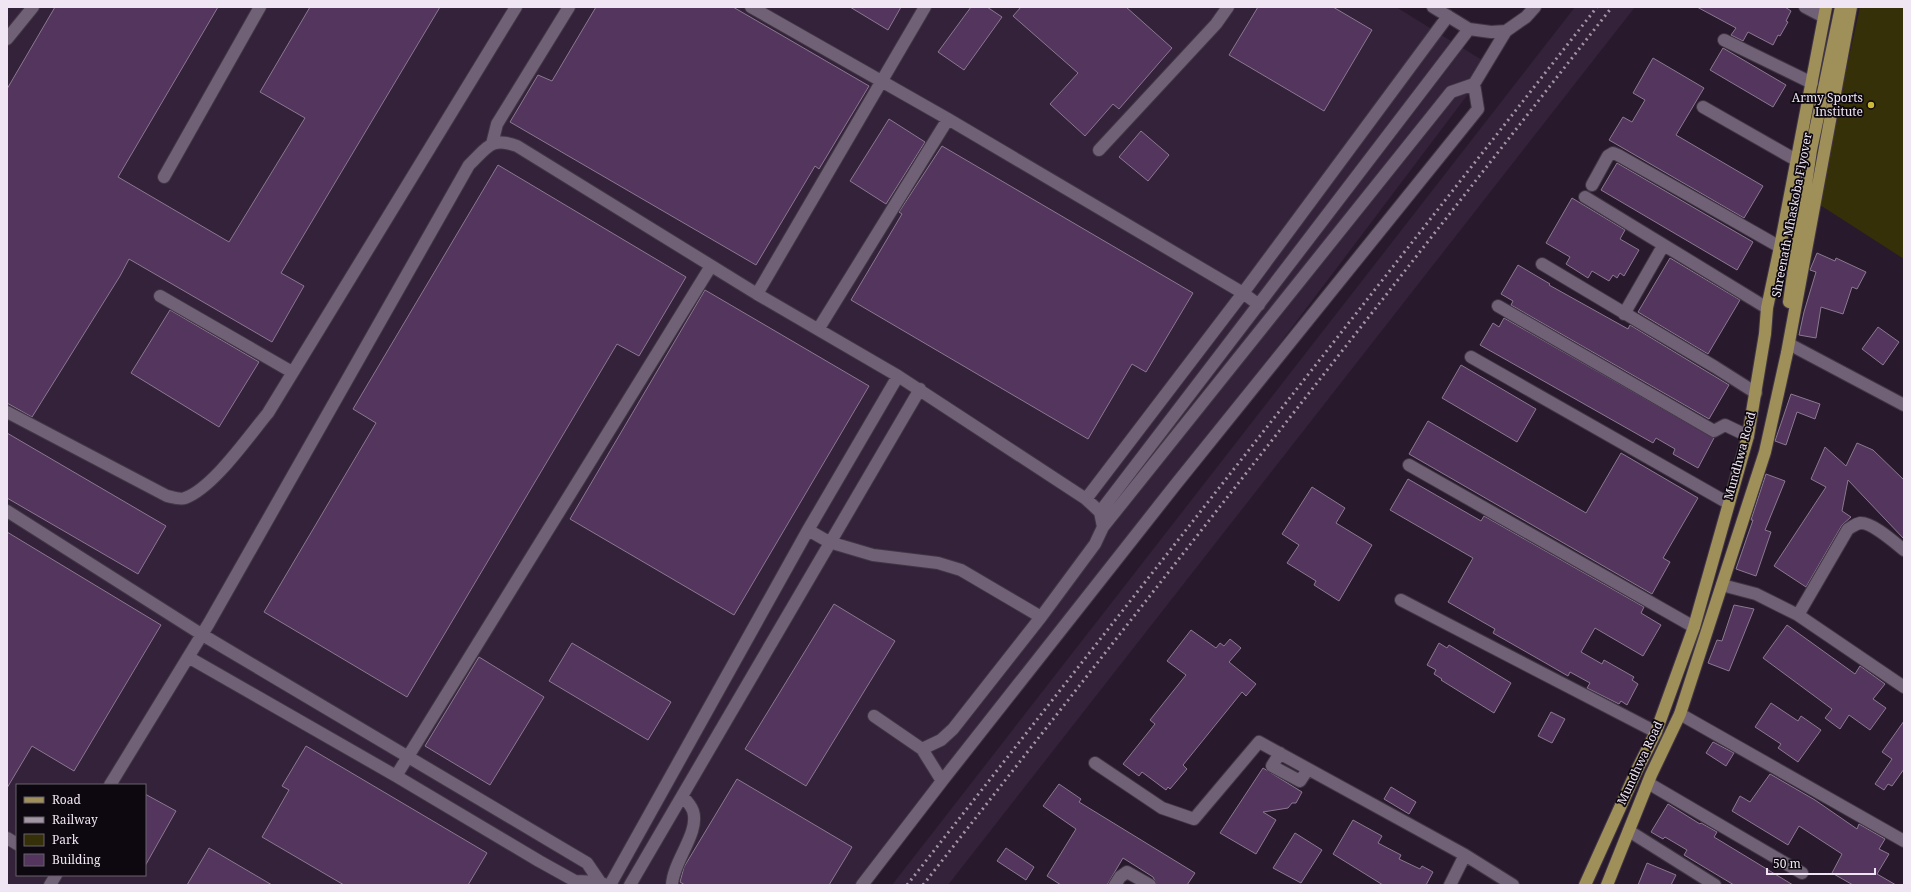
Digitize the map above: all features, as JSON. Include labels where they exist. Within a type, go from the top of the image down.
[{"type":"main road","name":"Shreenath Mhaskoba Flyover","points":[[1765,327],[1774,315],[1833,7]]},
{"type":"main road","name":"Shreenath Mhaskoba Flyover","points":[[1794,313],[1788,304],[1788,243],[1811,150],[1841,7]]},
{"type":"main road","name":"Mundhwa Road","points":[[1607,885],[1648,783],[1680,714],[1765,452],[1789,344],[1851,7]]},
{"type":"main road","name":"Mundhwa Road","points":[[1585,885],[1637,770],[1656,732],[1694,627],[1748,436],[1756,393],[1767,308],[1788,243],[1796,160],[1825,12]]},
{"type":"street","points":[[7,39],[34,7]]},
{"type":"street","points":[[164,177],[260,7]]},
{"type":"street","points":[[7,412],[167,496],[184,498],[204,487],[229,460],[268,413],[516,7]]},
{"type":"street","points":[[111,784],[202,634],[470,165],[492,144],[497,124],[569,7]]},
{"type":"street","points":[[751,7],[948,119],[1243,293],[1259,305]]},
{"type":"street","points":[[757,294],[925,7]]},
{"type":"street","points":[[1099,150],[1216,24],[1228,7]]},
{"type":"street","points":[[1433,7],[1469,29],[1491,32],[1506,31]]},
{"type":"street","points":[[922,749],[941,740],[953,729],[1041,617],[1095,544],[1103,527],[1451,92],[1474,84],[1506,31],[1526,17],[1535,7]]},
{"type":"street","points":[[1805,7],[1825,12]]},
{"type":"street","points":[[1086,500],[1243,293],[1448,16]]},
{"type":"street","points":[[1100,512],[1469,29]]},
{"type":"street","points":[[1724,40],[1812,84]]},
{"type":"street","points":[[862,885],[1176,484],[1478,109],[1474,84]]},
{"type":"street","points":[[1703,107],[1796,160]]},
{"type":"street","points":[[819,328],[948,119]]},
{"type":"street","points":[[492,144],[504,142],[517,146],[757,294],[819,328],[920,389],[1086,500],[1100,512],[1103,527]]},
{"type":"street","points":[[1592,185],[1608,156],[1613,153],[1788,243]]},
{"type":"street","points":[[1585,197],[1663,246],[1767,308]]},
{"type":"street","points":[[1624,314],[1663,246]]},
{"type":"street","points":[[1542,264],[1756,393]]},
{"type":"street","points":[[396,776],[711,266]]},
{"type":"street","points":[[160,296],[292,372]]},
{"type":"street","points":[[1498,306],[1714,431],[1725,425],[1748,436]]},
{"type":"street","points":[[1789,344],[1904,405]]},
{"type":"street","points":[[1471,357],[1728,503]]},
{"type":"street","points":[[605,884],[898,376]]},
{"type":"street","points":[[636,883],[682,796],[829,542],[920,389]]},
{"type":"street","points":[[1409,465],[1694,627]]},
{"type":"street","points":[[7,511],[202,634],[587,863],[605,884]]},
{"type":"street","points":[[1798,615],[1848,529],[1858,523],[1865,523],[1872,526],[1904,550]]},
{"type":"street","points":[[808,530],[829,542],[873,555],[938,563],[961,570],[1041,617]]},
{"type":"street","points":[[1722,585],[1756,594],[1798,615],[1904,687]]},
{"type":"street","points":[[1401,600],[1656,732]]},
{"type":"street","points":[[188,657],[396,776],[575,881],[605,884]]},
{"type":"street","points":[[1680,714],[1904,841]]},
{"type":"street","points":[[874,716],[922,749],[942,781]]},
{"type":"street","points":[[1095,763],[1162,808],[1194,819],[1259,742],[1465,855],[1513,885]]},
{"type":"street","points":[[1648,783],[1802,873]]},
{"type":"street","points":[[672,885],[674,871],[692,831],[695,819],[693,809],[682,796]]},
{"type":"street","points":[[1629,831],[1715,885]]},
{"type":"street","points":[[7,838],[16,843]]},
{"type":"street","points":[[1450,885],[1465,855]]},
{"type":"street","points":[[1115,885],[1120,876],[1127,872],[1150,885]]},
{"type":"street","points":[[50,885],[55,876]]},
{"type":"shaded area","points":[[7,7],[1396,7],[1490,65],[871,885],[7,885]]},
{"type":"shaded area","points":[[1575,7],[1635,7],[948,885],[892,885]]},
{"type":"green space","name":"Army Sports Institute","points":[[1860,7],[1904,7],[1904,259],[1817,203]]},
{"type":"building","points":[[55,7],[218,7],[118,177],[229,242],[305,118],[260,92],[310,7],[440,7],[281,273],[304,286],[272,342],[129,259],[120,276],[32,417],[7,403],[7,89]]},
{"type":"building","points":[[596,7],[733,7],[869,86],[819,169],[815,166],[756,265],[510,122],[538,75],[552,81]]},
{"type":"building","points":[[850,7],[901,7],[888,30]]},
{"type":"building","points":[[971,7],[987,7],[1002,17],[964,70],[938,52]]},
{"type":"building","points":[[1021,7],[1126,7],[1172,48],[1119,109],[1113,104],[1085,136],[1050,104],[1078,73],[1013,16]]},
{"type":"building","points":[[1258,7],[1333,7],[1372,30],[1324,111],[1229,55]]},
{"type":"building","points":[[1697,7],[1785,7],[1791,11],[1786,21],[1788,22],[1780,36],[1778,35],[1773,45],[1748,32],[1743,41],[1731,35],[1736,28]]},
{"type":"building","points":[[1723,48],[1786,85],[1773,107],[1710,70]]},
{"type":"building","points":[[1653,58],[1704,88],[1676,135],[1763,186],[1744,218],[1609,140],[1623,117],[1632,122],[1645,100],[1633,93]]},
{"type":"building","points":[[889,119],[925,142],[886,204],[850,181]]},
{"type":"building","points":[[1141,131],[1169,155],[1148,181],[1119,157]]},
{"type":"building","points":[[942,146],[1193,293],[1146,372],[1132,364],[1088,439],[851,300],[902,214],[899,212]]},
{"type":"building","points":[[1617,163],[1753,242],[1737,270],[1601,190]]},
{"type":"building","points":[[498,165],[686,277],[639,356],[617,344],[407,697],[264,612],[376,423],[353,409]]},
{"type":"building","points":[[1572,198],[1625,230],[1620,239],[1639,250],[1624,276],[1620,273],[1617,278],[1613,275],[1609,281],[1592,271],[1588,278],[1566,264],[1570,257],[1546,243]]},
{"type":"building","points":[[1817,253],[1835,261],[1836,258],[1866,272],[1857,289],[1852,287],[1843,314],[1821,307],[1816,338],[1799,335],[1816,272],[1810,270]]},
{"type":"building","points":[[1670,258],[1740,300],[1708,354],[1638,312]]},
{"type":"building","points":[[1518,265],[1550,284],[1549,285],[1628,329],[1630,325],[1729,385],[1709,419],[1511,305],[1513,301],[1501,294]]},
{"type":"building","points":[[705,290],[869,386],[734,615],[570,519]]},
{"type":"building","points":[[170,310],[259,362],[219,427],[131,373]]},
{"type":"building","points":[[1504,318],[1714,438],[1698,468],[1673,454],[1675,449],[1656,438],[1653,443],[1480,345],[1493,323],[1499,327]]},
{"type":"building","points":[[1878,327],[1899,342],[1883,365],[1862,349]]},
{"type":"building","points":[[1461,365],[1536,409],[1517,442],[1442,398]]},
{"type":"building","points":[[1791,394],[1820,404],[1815,419],[1797,412],[1786,445],[1775,441]]},
{"type":"building","points":[[1428,421],[1586,513],[1621,453],[1698,498],[1663,558],[1670,562],[1652,594],[1409,454]]},
{"type":"building","points":[[7,433],[166,526],[138,574],[7,498]]},
{"type":"building","points":[[1857,443],[1873,450],[1904,480],[1904,539],[1848,480],[1842,511],[1851,517],[1842,525],[1806,587],[1774,566],[1826,487],[1811,479],[1825,447],[1846,466]]},
{"type":"building","points":[[1766,474],[1785,481],[1765,530],[1771,532],[1756,576],[1736,569],[1753,520],[1751,520]]},
{"type":"building","points":[[1408,479],[1481,521],[1484,516],[1644,607],[1641,613],[1661,625],[1643,656],[1595,628],[1581,652],[1602,664],[1604,660],[1634,677],[1632,680],[1638,684],[1627,705],[1621,701],[1619,704],[1587,688],[1590,683],[1570,672],[1568,676],[1493,633],[1495,629],[1448,602],[1473,558],[1390,510]]},
{"type":"building","points":[[1312,487],[1345,508],[1336,523],[1372,545],[1339,601],[1314,585],[1316,581],[1287,563],[1299,545],[1282,534]]},
{"type":"building","points":[[7,532],[161,625],[74,771],[32,746],[7,788]]},
{"type":"building","points":[[834,604],[895,641],[806,786],[745,749]]},
{"type":"building","points":[[1734,605],[1754,609],[1729,671],[1708,663],[1717,640],[1722,641]]},
{"type":"building","points":[[1787,625],[1855,674],[1860,666],[1885,684],[1873,699],[1886,708],[1870,730],[1849,715],[1840,729],[1825,718],[1832,709],[1763,658]]},
{"type":"building","points":[[1191,630],[1216,648],[1220,643],[1224,646],[1230,639],[1241,648],[1229,662],[1256,684],[1246,696],[1242,692],[1183,765],[1187,769],[1170,789],[1168,787],[1166,790],[1142,772],[1139,776],[1123,764],[1155,724],[1150,720],[1186,675],[1167,661]]},
{"type":"building","points":[[572,643],[671,702],[648,740],[549,681]]},
{"type":"building","points":[[1439,643],[1447,648],[1449,645],[1511,683],[1494,713],[1441,680],[1442,679],[1434,674],[1436,670],[1427,665]]},
{"type":"building","points":[[479,657],[544,697],[490,785],[425,746]]},
{"type":"building","points":[[1771,703],[1798,721],[1801,716],[1821,730],[1798,762],[1778,748],[1781,744],[1755,727]]},
{"type":"building","points":[[1551,712],[1565,719],[1552,743],[1538,736]]},
{"type":"building","points":[[1904,721],[1904,769],[1892,786],[1888,784],[1884,790],[1875,784],[1892,759],[1882,752]]},
{"type":"building","points":[[1713,742],[1734,753],[1726,766],[1706,753]]},
{"type":"building","points":[[306,746],[487,853],[468,885],[344,885],[262,837],[289,790],[282,786]]},
{"type":"building","points":[[1263,768],[1302,792],[1296,803],[1292,803],[1288,808],[1263,812],[1276,820],[1256,854],[1220,833]]},
{"type":"building","points":[[1770,774],[1815,800],[1857,829],[1859,824],[1885,839],[1879,849],[1889,854],[1877,874],[1896,885],[1853,885],[1832,873],[1842,854],[1799,826],[1788,845],[1732,811],[1740,796],[1750,802]]},
{"type":"building","points":[[737,779],[852,847],[829,885],[685,885],[680,882],[684,867]]},
{"type":"building","points":[[1059,784],[1081,799],[1079,802],[1195,873],[1187,885],[1157,885],[1153,877],[1123,858],[1107,885],[1061,885],[1047,876],[1076,829],[1043,806]]},
{"type":"building","points":[[1391,787],[1416,802],[1409,814],[1384,799]]},
{"type":"building","points":[[146,795],[176,811],[146,864]]},
{"type":"building","points":[[1668,804],[1700,824],[1701,823],[1717,832],[1714,837],[1793,885],[1734,885],[1684,855],[1687,850],[1665,837],[1663,839],[1651,832]]},
{"type":"building","points":[[1353,820],[1382,836],[1378,843],[1401,855],[1399,859],[1420,869],[1422,866],[1433,872],[1426,885],[1383,885],[1333,854]]},
{"type":"building","points":[[1295,833],[1322,850],[1301,883],[1273,868]]},
{"type":"building","points":[[209,848],[272,885],[187,885]]},
{"type":"building","points":[[1006,848],[1034,867],[1026,880],[997,861]]},
{"type":"building","points":[[1647,863],[1676,875],[1671,885],[1638,885]]},
{"type":"railway","points":[[907,885],[1597,7]]},
{"type":"railway","points":[[923,885],[1612,7]]},
{"type":"place","name":"Army Sports Institute","points":[[1871,105]]}]
